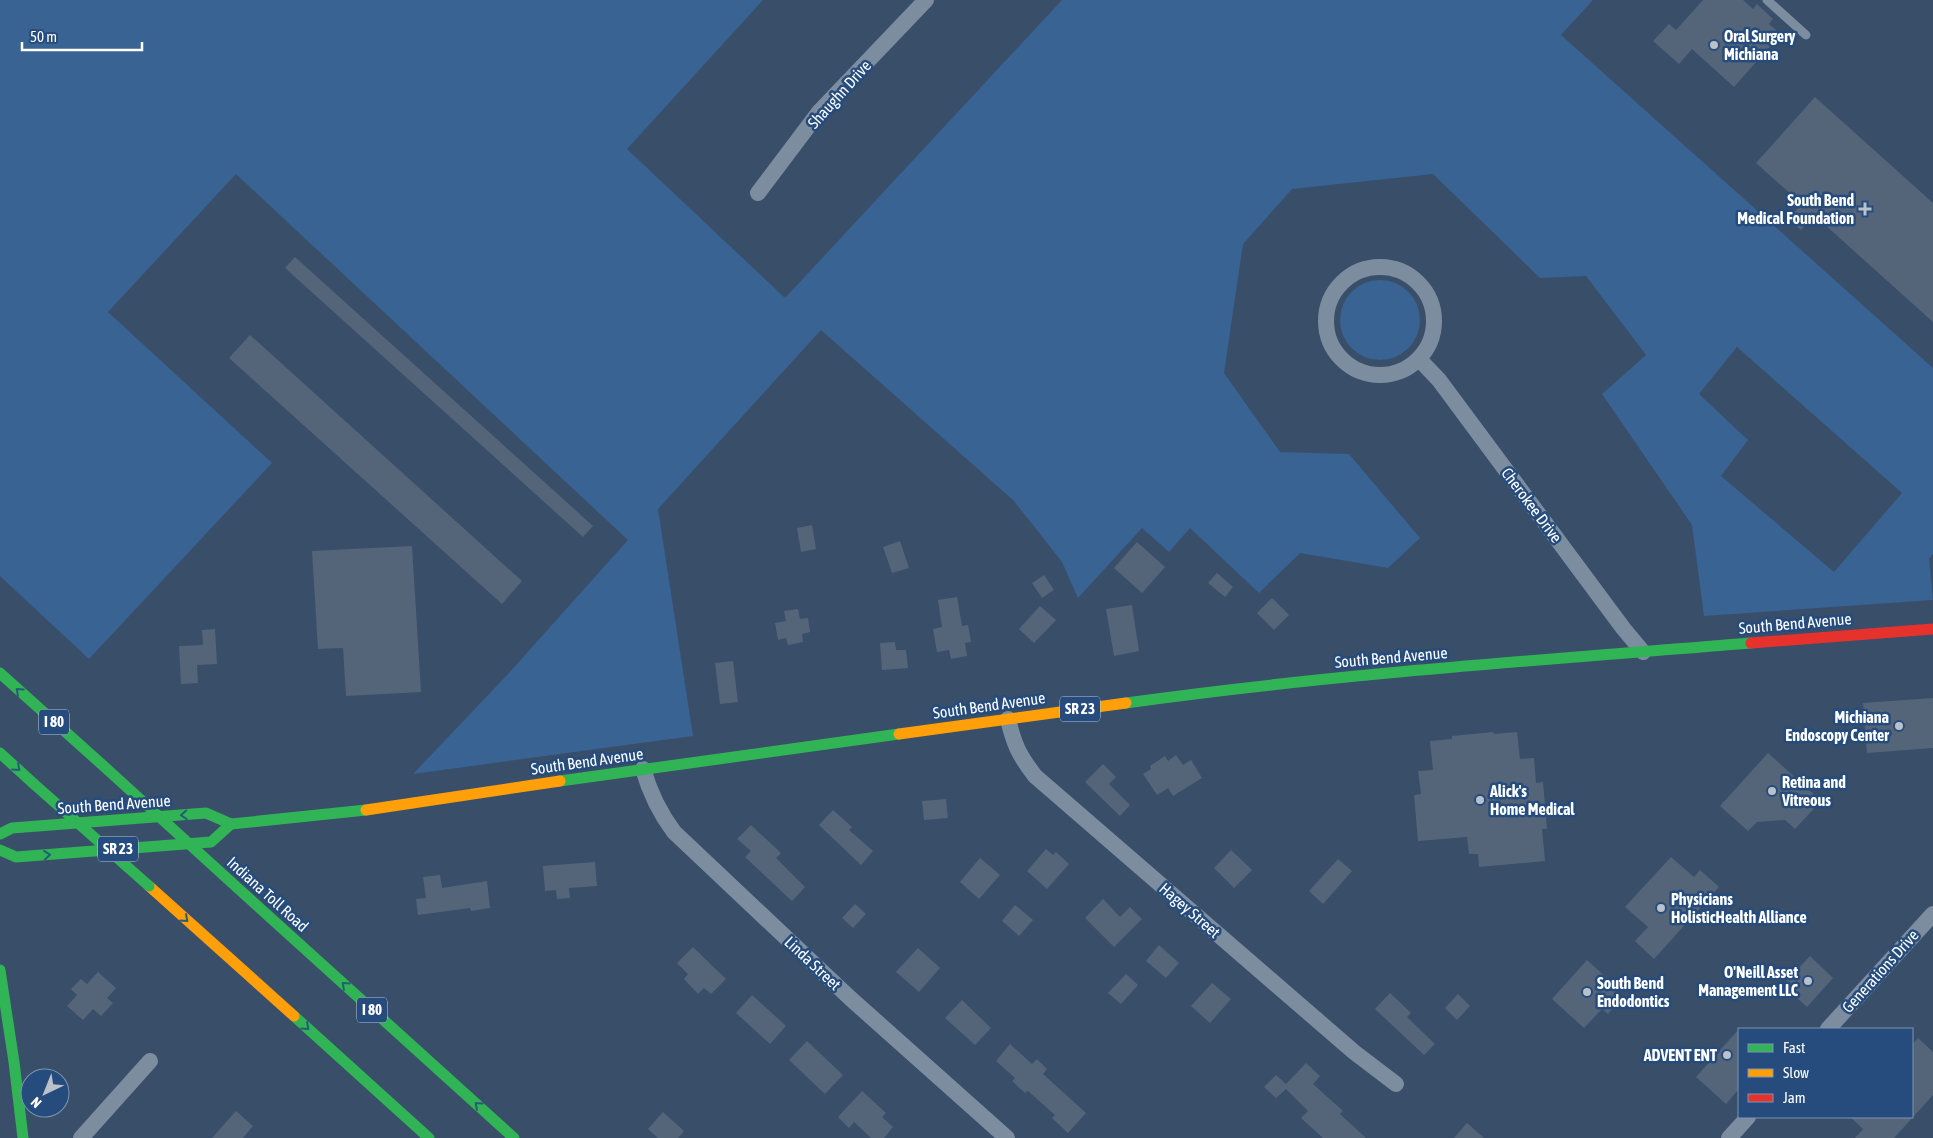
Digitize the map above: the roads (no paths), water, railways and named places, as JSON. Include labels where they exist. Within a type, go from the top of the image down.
[{"type":"main road","name":"South Bend Avenue","points":[[0,834],[12,828],[206,813],[231,824],[360,811],[643,769],[1220,690],[1391,672],[1933,629]]},
{"type":"main road","name":"Indiana Toll Road","points":[[0,673],[514,1138]]},
{"type":"main road","points":[[0,752],[429,1138]]},
{"type":"main road","name":"SR 23","points":[[0,850],[16,857],[211,842],[231,824]]},
{"type":"main road","points":[[0,970],[2,1002],[14,1062],[23,1138]]},
{"type":"street","name":"Shaughn Drive","points":[[758,193],[819,112],[926,0]]},
{"type":"street","points":[[1372,268],[1388,268],[1404,273],[1418,282],[1428,296],[1434,312],[1434,329],[1429,345],[1420,359],[1407,368],[1393,374],[1378,376],[1362,372],[1349,365],[1338,354],[1330,341],[1326,326],[1327,311],[1332,296],[1342,283],[1356,273],[1372,268]]},
{"type":"street","name":"Cherokee Drive","points":[[1420,359],[1439,380],[1623,628],[1643,652]]},
{"type":"street","name":"Hagey Street","points":[[1008,719],[1020,756],[1035,776],[1354,1052],[1396,1084]]},
{"type":"street","name":"Linda Street","points":[[643,769],[652,798],[662,817],[674,832],[850,998],[1008,1138]]},
{"type":"street","name":"Generations Drive","points":[[1829,1028],[1933,914]]},
{"type":"street","points":[[81,1138],[150,1061]]},
{"type":"street","points":[[1729,1138],[1747,1118]]},
{"type":"lane","points":[[1774,2],[1806,35]]},
{"type":"place","name":"Oral Surgery Michiana","points":[[1714,45]]},
{"type":"place","name":"South Bend Medical Foundation","points":[[1865,209]]},
{"type":"place","name":"Michiana Endoscopy Center","points":[[1899,726]]},
{"type":"place","name":"Retina and Vitreous","points":[[1772,791]]},
{"type":"place","name":"Alick's Home Medical","points":[[1480,800]]},
{"type":"place","name":"Physicians HolisticHealth Alliance","points":[[1661,908]]},
{"type":"place","name":"O'Neill Asset Management LLC","points":[[1808,981]]},
{"type":"place","name":"South Bend Endodontics","points":[[1587,992]]},
{"type":"place","name":"ADVENT ENT","points":[[1727,1055]]}]
